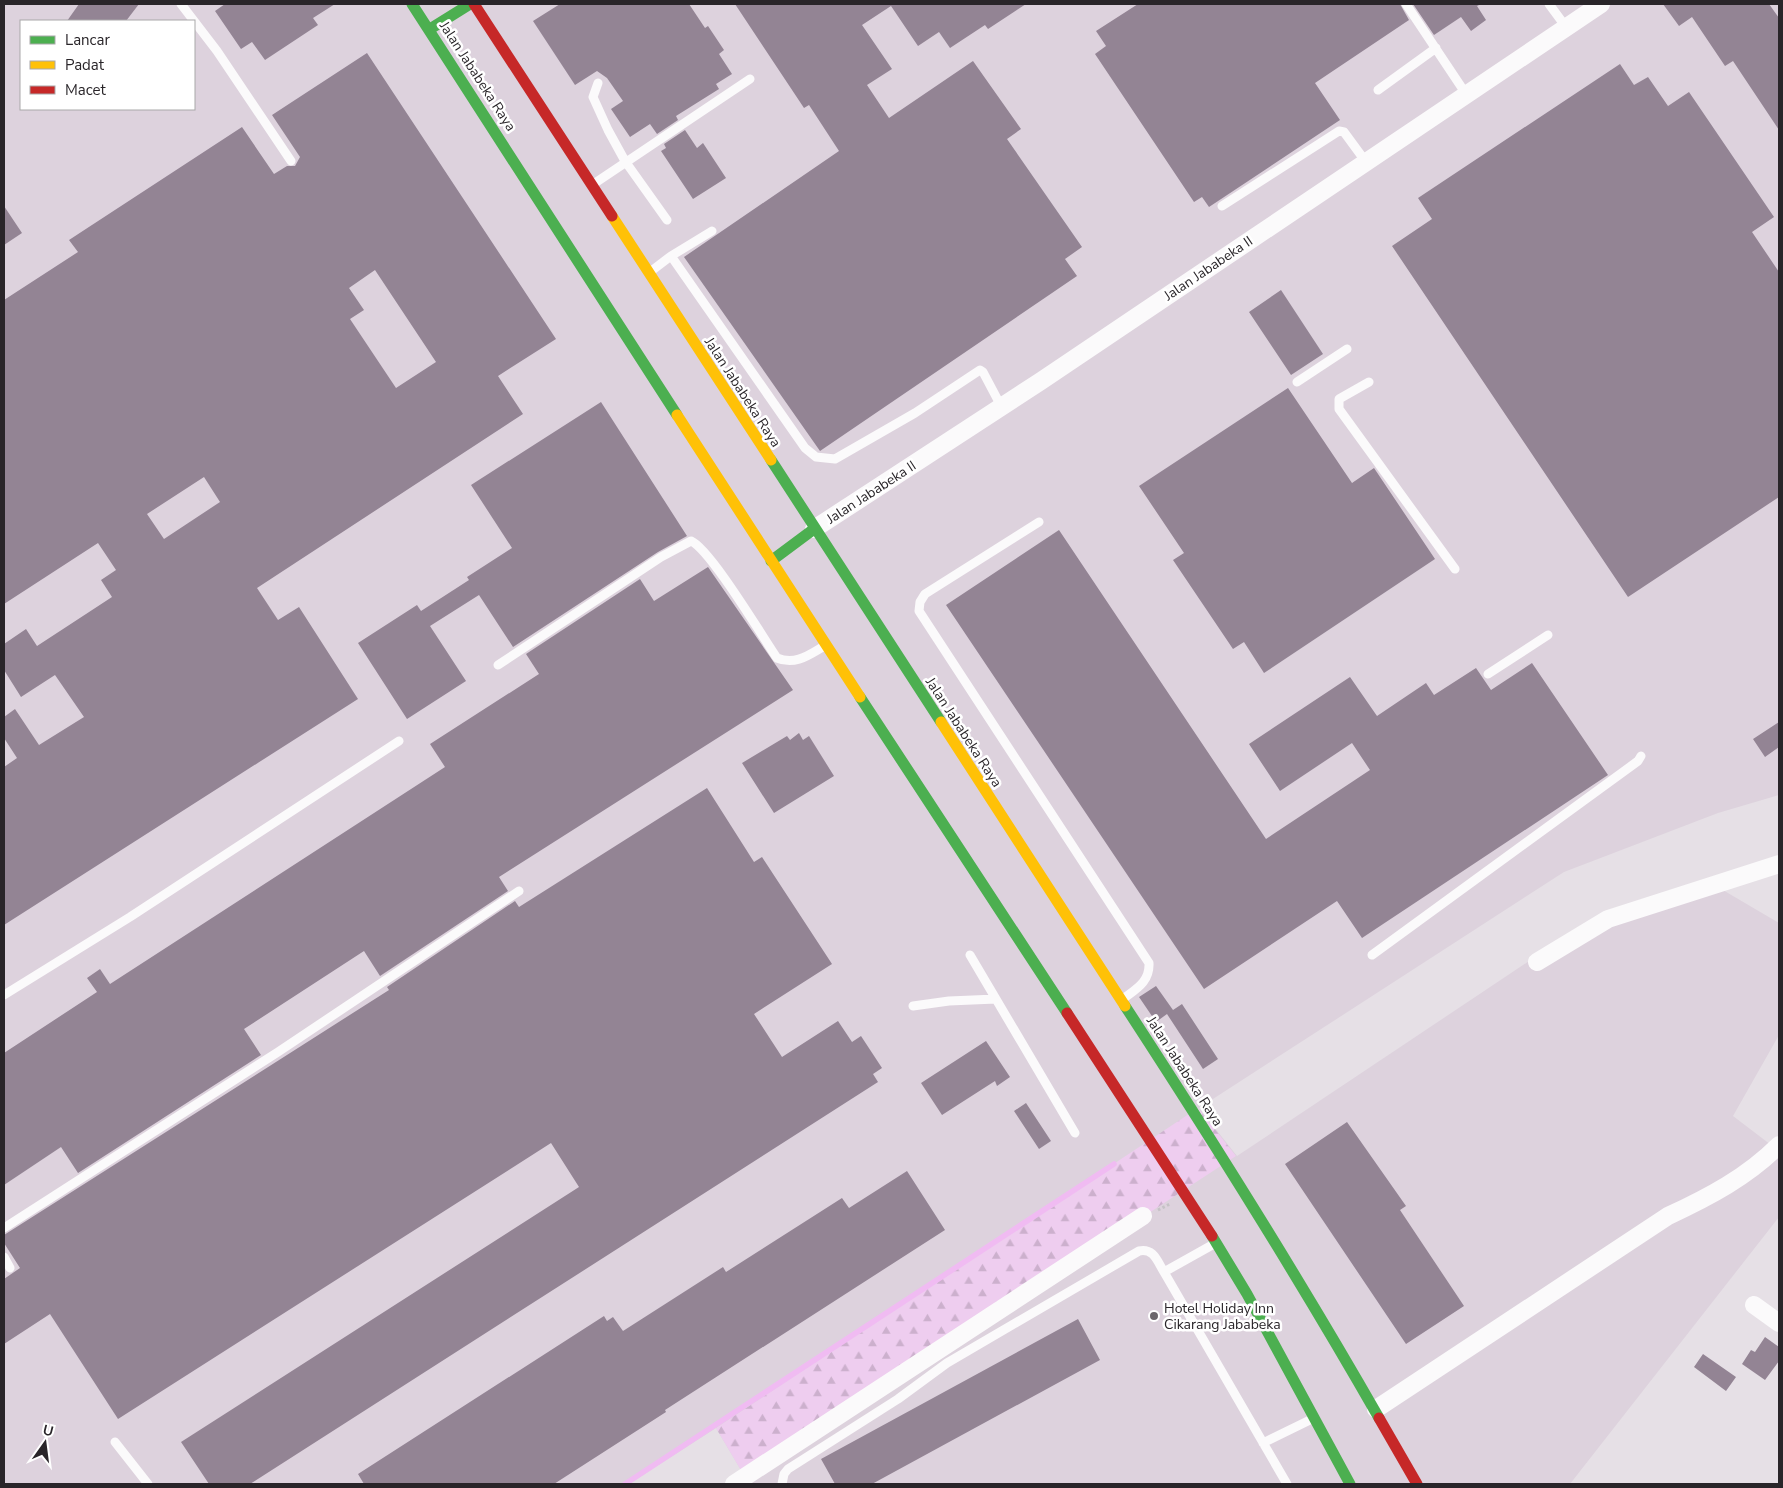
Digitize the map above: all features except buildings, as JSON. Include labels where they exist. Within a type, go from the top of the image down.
[{"type":"main road","name":"Jalan Jababeka Raya","points":[[412,4],[430,29],[771,561],[1187,1194],[1350,1484]]},
{"type":"main road","points":[[430,29],[470,4]]},
{"type":"main road","name":"Jalan Jababeka Raya","points":[[474,4],[1230,1167],[1376,1410],[1417,1484]]},
{"type":"main road","points":[[771,561],[814,529]]},
{"type":"street","name":"Jalan Jababeka II","points":[[814,529],[1601,4]]},
{"type":"street","points":[[1537,962],[1590,928],[1617,915],[1779,864]]},
{"type":"street","points":[[1376,1410],[1668,1216],[1713,1195],[1761,1164],[1779,1145]]},
{"type":"street","points":[[734,1484],[1143,1216]]},
{"type":"street","points":[[1754,1305],[1779,1323]]},
{"type":"lane","points":[[182,4],[194,20]]},
{"type":"lane","points":[[1406,4],[1466,94]]},
{"type":"lane","points":[[1549,4],[1566,27]]},
{"type":"lane","points":[[195,21],[291,160]]},
{"type":"lane","points":[[1378,90],[1436,48]]},
{"type":"lane","points":[[591,185],[750,79]]},
{"type":"lane","points":[[598,83],[594,97],[608,130],[625,162],[667,220]]},
{"type":"lane","points":[[1222,206],[1339,131],[1344,132],[1366,162]]},
{"type":"lane","points":[[648,273],[671,256],[712,231]]},
{"type":"lane","points":[[671,256],[805,448],[816,457],[835,459],[915,413],[980,370],[1001,406]]},
{"type":"lane","points":[[1297,382],[1348,348]]},
{"type":"lane","points":[[1369,382],[1339,399],[1338,408],[1455,569]]},
{"type":"lane","points":[[1039,522],[925,594],[920,602],[919,611],[1149,964],[1148,976],[1144,983],[1121,1000]]},
{"type":"lane","points":[[498,665],[662,557],[691,542],[699,545],[712,562],[777,658],[785,661],[797,661],[826,645]]},
{"type":"lane","points":[[1488,674],[1548,635]]},
{"type":"lane","points":[[4,995],[130,917],[399,741]]},
{"type":"lane","points":[[1372,955],[1638,761],[1641,756]]},
{"type":"lane","points":[[4,1228],[278,1052],[519,891]]},
{"type":"lane","points":[[970,955],[1075,1133]]},
{"type":"lane","points":[[913,1006],[949,1001],[996,1000]]},
{"type":"lane","points":[[1164,1272],[1216,1243]]},
{"type":"lane","points":[[782,1484],[784,1474],[788,1469],[898,1399],[948,1363],[1139,1252],[1146,1250],[1152,1252],[1287,1484]]},
{"type":"lane","points":[[4,1257],[10,1268]]},
{"type":"lane","points":[[1263,1443],[1314,1418]]},
{"type":"lane","points":[[115,1442],[148,1484]]},
{"type":"path","points":[[1143,1216],[1187,1194]]},
{"type":"shaded area","points":[[4,4],[1779,4],[1779,795],[1718,813],[1564,872],[1199,1108],[1237,1156],[1577,929],[1716,886],[1779,923],[1779,1035],[1733,1116],[1779,1151],[1779,1217],[1570,1484],[735,1484],[745,1477],[716,1428],[629,1484],[4,1484]]},
{"type":"green space","points":[[1198,1108],[1236,1156],[745,1477],[716,1428]]},
{"type":"waterway","points":[[625,1484],[1114,1164]]},
{"type":"traffic: fast","points":[[412,4],[677,415]]},
{"type":"traffic: fast","points":[[430,29],[470,4]]},
{"type":"traffic: fast","points":[[771,460],[941,722]]},
{"type":"traffic: fast","points":[[771,561],[814,529]]},
{"type":"traffic: fast","points":[[860,697],[1067,1013]]},
{"type":"traffic: fast","points":[[1125,1006],[1255,1210],[1379,1418]]},
{"type":"traffic: fast","points":[[1212,1236],[1247,1294],[1350,1484]]},
{"type":"traffic: slow","points":[[612,216],[771,460]]},
{"type":"traffic: slow","points":[[677,415],[860,697]]},
{"type":"traffic: slow","points":[[941,722],[1125,1006]]},
{"type":"traffic: jam","points":[[474,4],[612,216]]},
{"type":"traffic: jam","points":[[1067,1013],[1212,1236]]},
{"type":"traffic: jam","points":[[1379,1418],[1417,1484]]},
{"type":"place","name":"Hotel Holiday Inn Cikarang Jababeka","points":[[1154,1316]]}]
